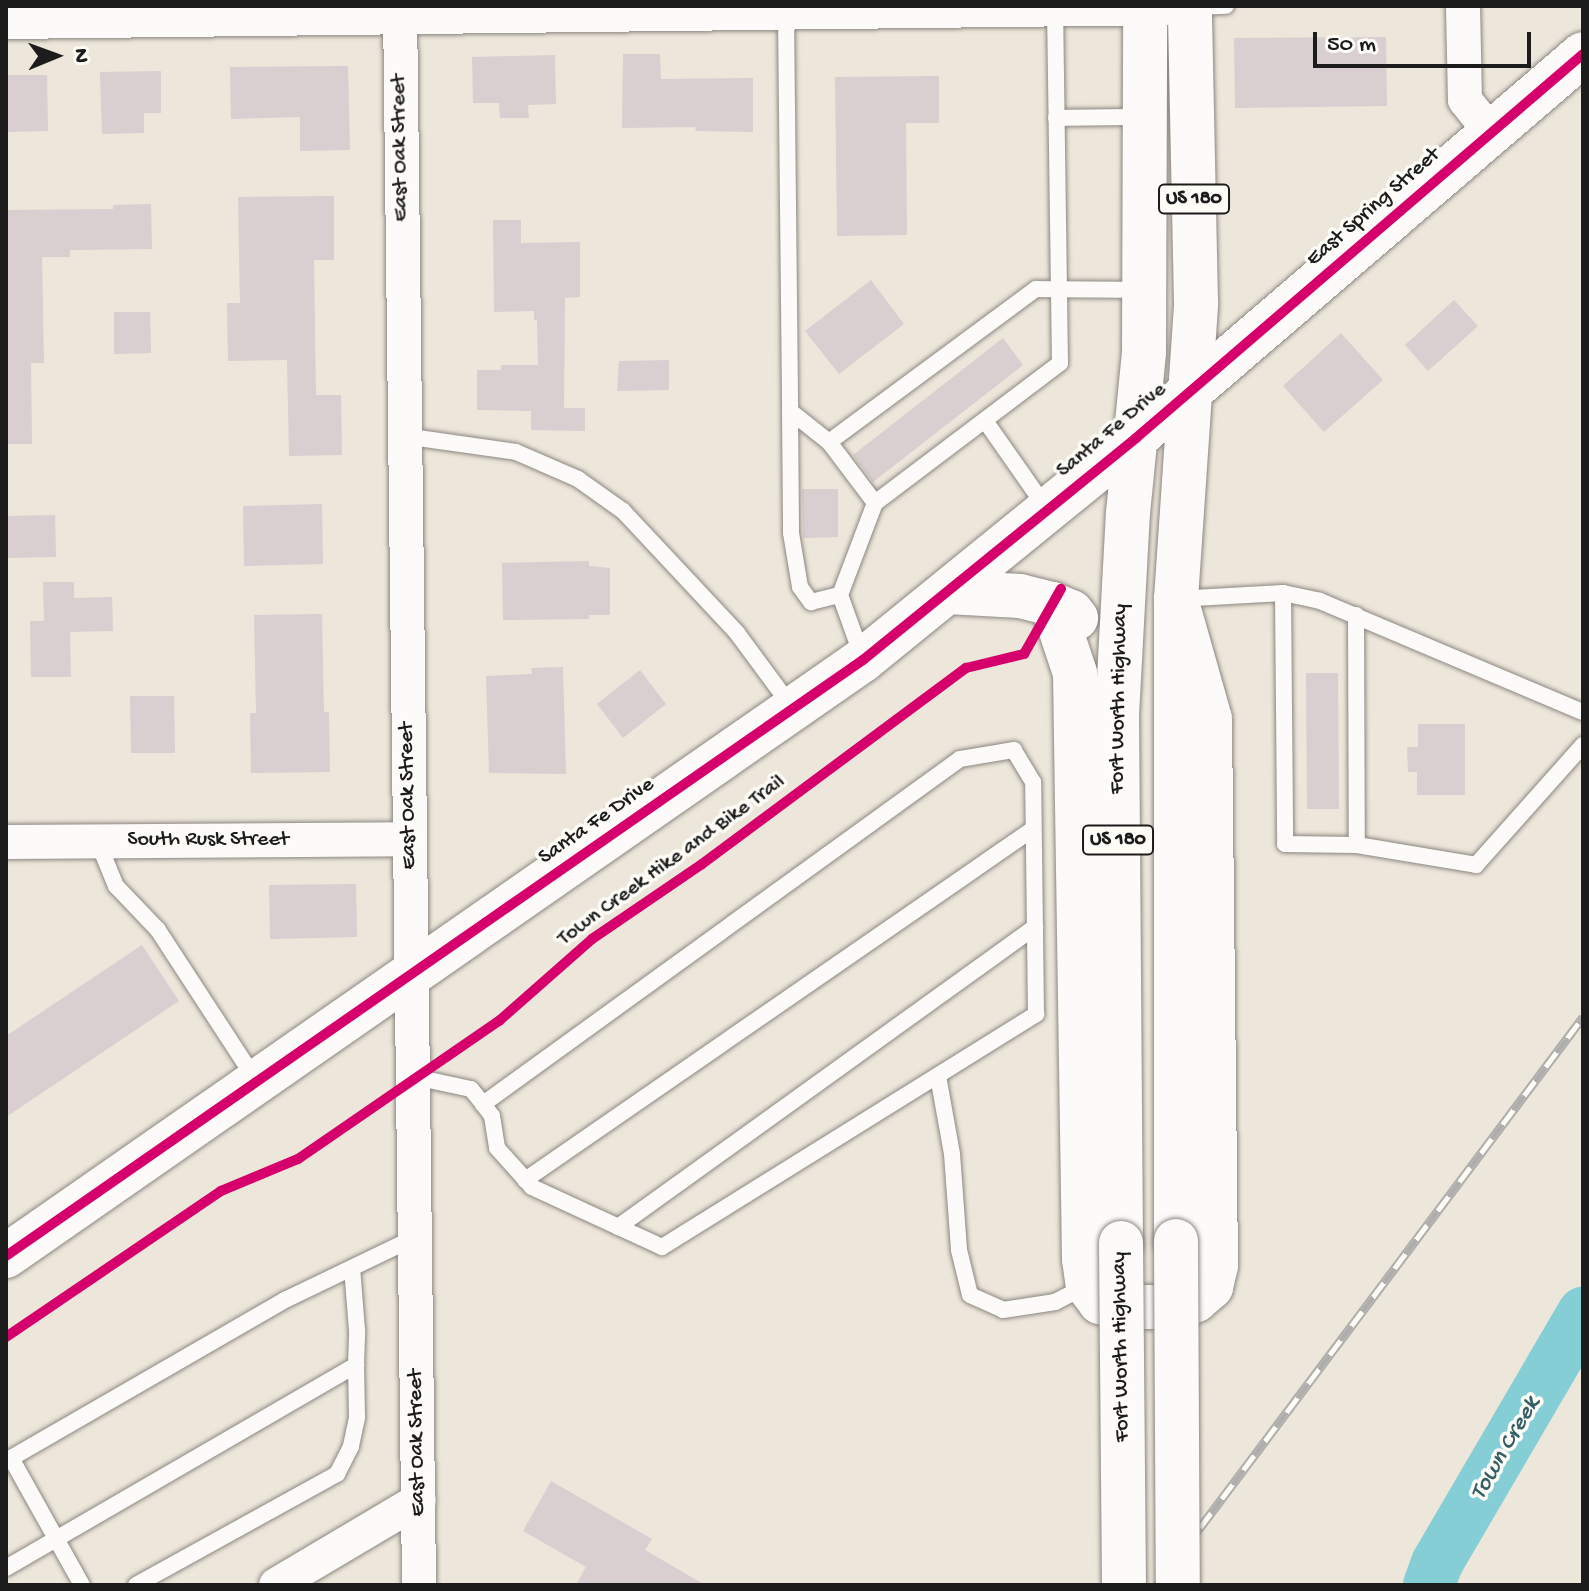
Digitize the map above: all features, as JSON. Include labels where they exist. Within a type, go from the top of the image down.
[{"type":"main road","name":"US 180","points":[[1178,1585],[1176,599],[1196,303],[1190,6]]},
{"type":"main road","name":"Fort Worth Highway","points":[[1124,1585],[1117,715],[1121,605],[1145,290],[1145,7]]},
{"type":"main road","name":"East Spring Street","points":[[1191,392],[1583,54]]},
{"type":"main road","name":"Santa Fe Drive","points":[[6,1256],[412,977],[863,660],[1191,392]]},
{"type":"main road","points":[[948,592],[1020,596],[1071,612],[1097,649],[1117,715]]},
{"type":"main road","points":[[1052,604],[1075,673],[1084,1259],[1088,1286],[1100,1302],[1117,1307],[1179,1307],[1196,1300],[1211,1287],[1216,1266],[1210,719],[1176,599]]},
{"type":"street","points":[[6,22],[400,10],[786,14],[873,9],[1055,10],[1190,6]]},
{"type":"street","points":[[1463,6],[1465,100],[1492,134]]},
{"type":"street","name":"East Oak Street","points":[[400,10],[419,1585]]},
{"type":"street","name":"South Rusk Street","points":[[6,842],[409,839]]},
{"type":"street","points":[[276,1585],[419,1500]]},
{"type":"lane","points":[[1190,6],[1226,6]]},
{"type":"lane","points":[[863,660],[840,595],[875,503],[1060,363],[1055,10]]},
{"type":"lane","points":[[786,14],[791,533],[800,587],[811,602],[840,595]]},
{"type":"lane","points":[[1056,118],[1144,117]]},
{"type":"lane","points":[[829,442],[1036,289],[1145,290]]},
{"type":"lane","points":[[790,411],[829,442],[875,503]]},
{"type":"lane","points":[[986,422],[1048,510]]},
{"type":"lane","points":[[404,436],[516,452],[578,479],[623,511],[737,633],[792,708]]},
{"type":"lane","points":[[1283,593],[1285,844],[1357,845],[1476,865],[1583,745]]},
{"type":"lane","points":[[1176,599],[1283,593],[1320,601],[1583,712]]},
{"type":"lane","points":[[1356,615],[1357,845]]},
{"type":"lane","points":[[415,1077],[471,1089],[492,1116],[497,1148],[532,1187],[662,1247],[1036,1014],[1033,782],[1014,750],[960,759],[483,1104]]},
{"type":"lane","points":[[525,1180],[1033,829]]},
{"type":"lane","points":[[98,842],[116,886],[158,930],[257,1083]]},
{"type":"lane","points":[[618,1227],[1035,927]]},
{"type":"lane","points":[[938,1076],[952,1154],[959,1250],[970,1295],[1003,1310],[1055,1302],[1088,1286]]},
{"type":"lane","points":[[82,1585],[9,1459],[287,1299],[416,1237]]},
{"type":"lane","points":[[136,1585],[337,1474],[351,1446],[357,1417],[357,1330],[352,1268]]},
{"type":"lane","points":[[6,1568],[356,1365]]},
{"type":"building","points":[[1386,37],[1387,106],[1235,108],[1234,38]]},
{"type":"building","points":[[623,54],[660,54],[661,79],[753,78],[753,132],[696,131],[695,127],[622,128]]},
{"type":"building","points":[[555,55],[556,104],[528,105],[529,118],[500,118],[499,103],[473,103],[472,57]]},
{"type":"building","points":[[348,66],[350,150],[300,151],[300,117],[231,119],[230,67]]},
{"type":"building","points":[[161,71],[161,113],[144,113],[144,133],[102,134],[100,72]]},
{"type":"building","points":[[6,75],[47,75],[48,131],[6,132]]},
{"type":"building","points":[[939,76],[939,123],[906,123],[907,235],[837,236],[835,77]]},
{"type":"building","points":[[334,196],[334,260],[314,260],[316,395],[341,395],[342,455],[289,456],[287,360],[228,361],[227,303],[240,303],[238,197]]},
{"type":"building","points":[[151,204],[152,249],[70,250],[70,257],[42,257],[44,363],[31,363],[32,444],[6,444],[6,210],[113,209],[113,205]]},
{"type":"building","points":[[493,220],[521,220],[521,243],[580,242],[580,297],[565,298],[564,408],[585,408],[585,431],[531,430],[531,411],[477,410],[477,370],[501,370],[501,365],[538,365],[534,311],[494,312]]},
{"type":"building","points":[[871,280],[904,324],[839,374],[805,331]]},
{"type":"building","points":[[1454,300],[1478,326],[1428,371],[1405,345]]},
{"type":"building","points":[[114,312],[150,312],[151,353],[114,354]]},
{"type":"building","points":[[1341,333],[1383,380],[1324,432],[1283,386]]},
{"type":"building","points":[[1003,338],[1023,365],[873,482],[853,455]]},
{"type":"building","points":[[669,360],[669,390],[617,391],[619,361]]},
{"type":"building","points":[[802,489],[838,489],[838,537],[803,538]]},
{"type":"building","points":[[322,504],[323,564],[244,566],[243,506]]},
{"type":"building","points":[[55,515],[56,557],[6,558],[6,516]]},
{"type":"building","points":[[589,561],[589,566],[610,568],[610,615],[589,615],[589,619],[503,620],[502,563]]},
{"type":"building","points":[[43,582],[74,582],[74,598],[112,597],[113,631],[70,632],[71,677],[31,677],[30,621],[44,621]]},
{"type":"building","points":[[322,614],[324,712],[329,712],[330,772],[251,773],[250,713],[256,713],[254,615]]},
{"type":"building","points":[[563,667],[566,774],[489,773],[486,676],[532,674],[531,668]]},
{"type":"building","points":[[640,670],[666,704],[623,738],[597,704]]},
{"type":"building","points":[[1306,673],[1338,673],[1339,809],[1307,809]]},
{"type":"building","points":[[130,696],[174,696],[175,753],[131,753]]},
{"type":"building","points":[[1418,724],[1465,724],[1465,795],[1417,795],[1417,772],[1408,772],[1407,747],[1418,747]]},
{"type":"building","points":[[356,884],[357,937],[270,939],[269,885]]},
{"type":"building","points":[[142,945],[179,1001],[6,1117],[6,1036]]},
{"type":"building","points":[[551,1481],[652,1539],[645,1550],[705,1585],[576,1585],[586,1567],[523,1531]]},
{"type":"waterway","name":"Town Creek","points":[[1429,1585],[1437,1563],[1583,1313]]},
{"type":"railway","points":[[1157,1585],[1583,1017]]},
{"type":"cycle path","points":[[6,1256],[863,660],[1136,438],[1583,54]]},
{"type":"cycle path","name":"Town Creek Hike and Bike Trail","points":[[6,1337],[221,1191],[298,1159],[499,1021],[592,939],[702,864],[966,668],[1024,654],[1061,589]]}]
